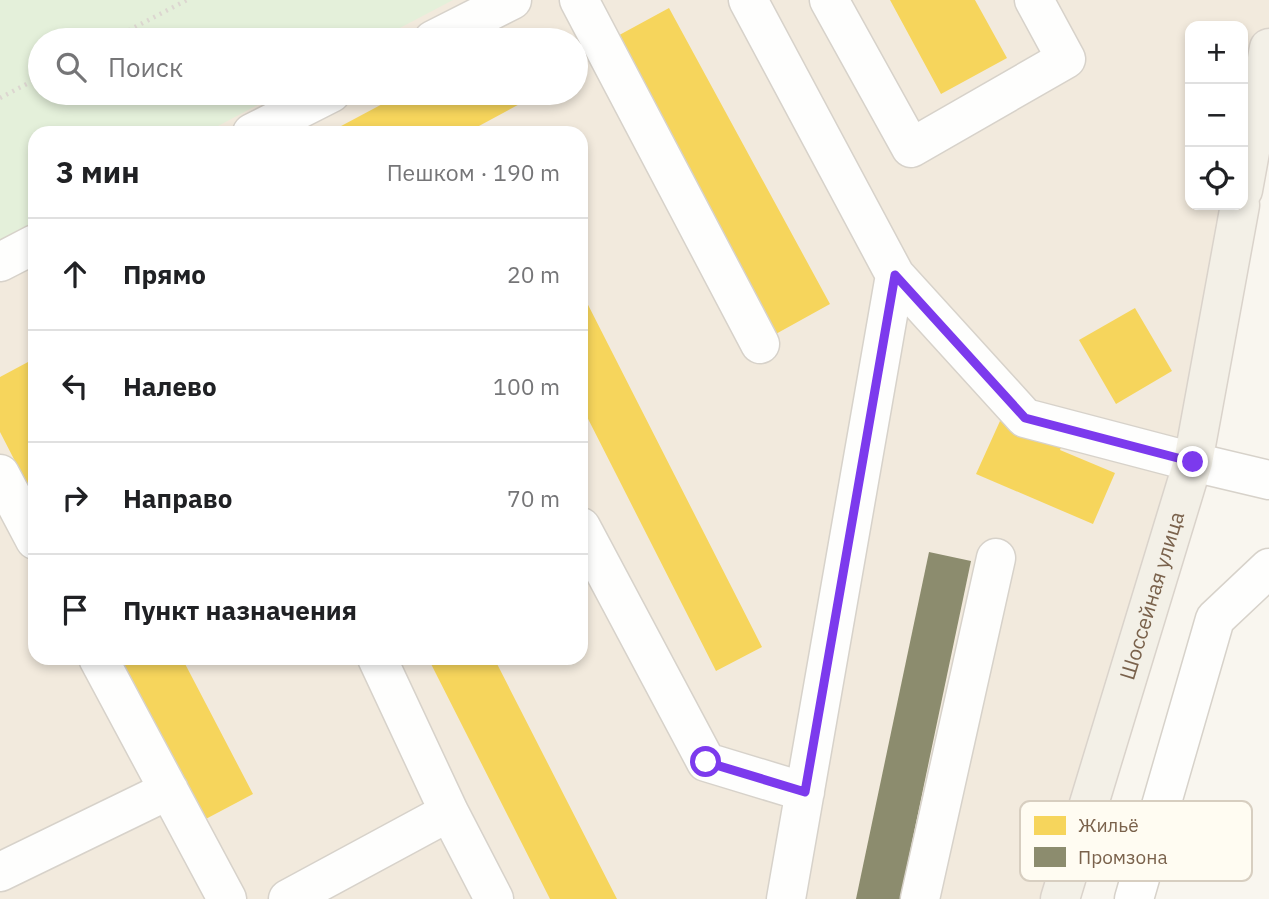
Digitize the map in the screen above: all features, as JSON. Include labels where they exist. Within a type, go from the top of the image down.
[{"type":"main road","points":[[1248,163],[1269,48]]},
{"type":"main road","name":"Шоссейная улица","points":[[1090,801],[1193,462],[1239,210]]},
{"type":"main road","name":"Шоссейная улица","points":[[1060,899],[1065,881]]},
{"type":"street","points":[[457,28],[512,0]]},
{"type":"street","points":[[579,0],[760,344]]},
{"type":"street","points":[[748,0],[895,275],[1025,418],[1269,480]]},
{"type":"street","points":[[829,0],[911,148],[1066,60],[1034,0]]},
{"type":"street","points":[[266,126],[307,105]]},
{"type":"street","points":[[0,262],[28,248]]},
{"type":"street","points":[[786,899],[895,275]]},
{"type":"street","points":[[0,474],[28,527]]},
{"type":"street","points":[[588,540],[706,762],[805,792]]},
{"type":"street","points":[[920,899],[996,558]]},
{"type":"street","points":[[1162,801],[1215,619],[1269,568]]},
{"type":"street","points":[[102,665],[227,899]]},
{"type":"street","points":[[380,665],[449,812],[494,899]]},
{"type":"street","points":[[0,872],[169,790]]},
{"type":"street","points":[[288,899],[449,812]]},
{"type":"street","points":[[1134,899],[1139,881]]},
{"type":"path","points":[[133,28],[187,0]]},
{"type":"path","points":[[0,98],[28,83]]},
{"type":"shaded area","points":[[0,0],[1269,0],[1269,48],[1248,163],[1248,21],[1185,21],[1185,210],[1239,210],[1085,801],[1020,801],[1020,881],[1065,881],[1060,899],[0,899]]},
{"type":"green space","points":[[0,0],[453,0],[400,28],[28,28],[28,105],[258,105],[218,126],[28,126],[28,228],[0,243]]},
{"type":"building: Жильё","points":[[890,0],[975,0],[1007,58],[941,94]]},
{"type":"building: Жильё","points":[[669,8],[830,304],[774,335],[612,39]]},
{"type":"building: Жильё","points":[[380,105],[518,105],[479,126],[341,126]]},
{"type":"building: Жильё","points":[[588,305],[762,647],[716,671],[588,419]]},
{"type":"building: Жильё","points":[[1135,308],[1172,371],[1116,404],[1079,340]]},
{"type":"building: Жильё","points":[[28,362],[28,486],[0,432],[0,377]]},
{"type":"building: Жильё","points":[[1000,421],[1023,431],[1063,442],[1060,450],[1115,473],[1093,524],[976,474]]},
{"type":"building: Жильё","points":[[121,665],[186,665],[253,794],[202,821]]},
{"type":"building: Жильё","points":[[432,665],[498,665],[617,899],[550,899]]},
{"type":"building: Промзона","points":[[929,552],[971,561],[900,899],[856,899]]},
{"type":"route","points":[[706,762],[805,792],[895,275],[1025,418],[1193,462]]}]
